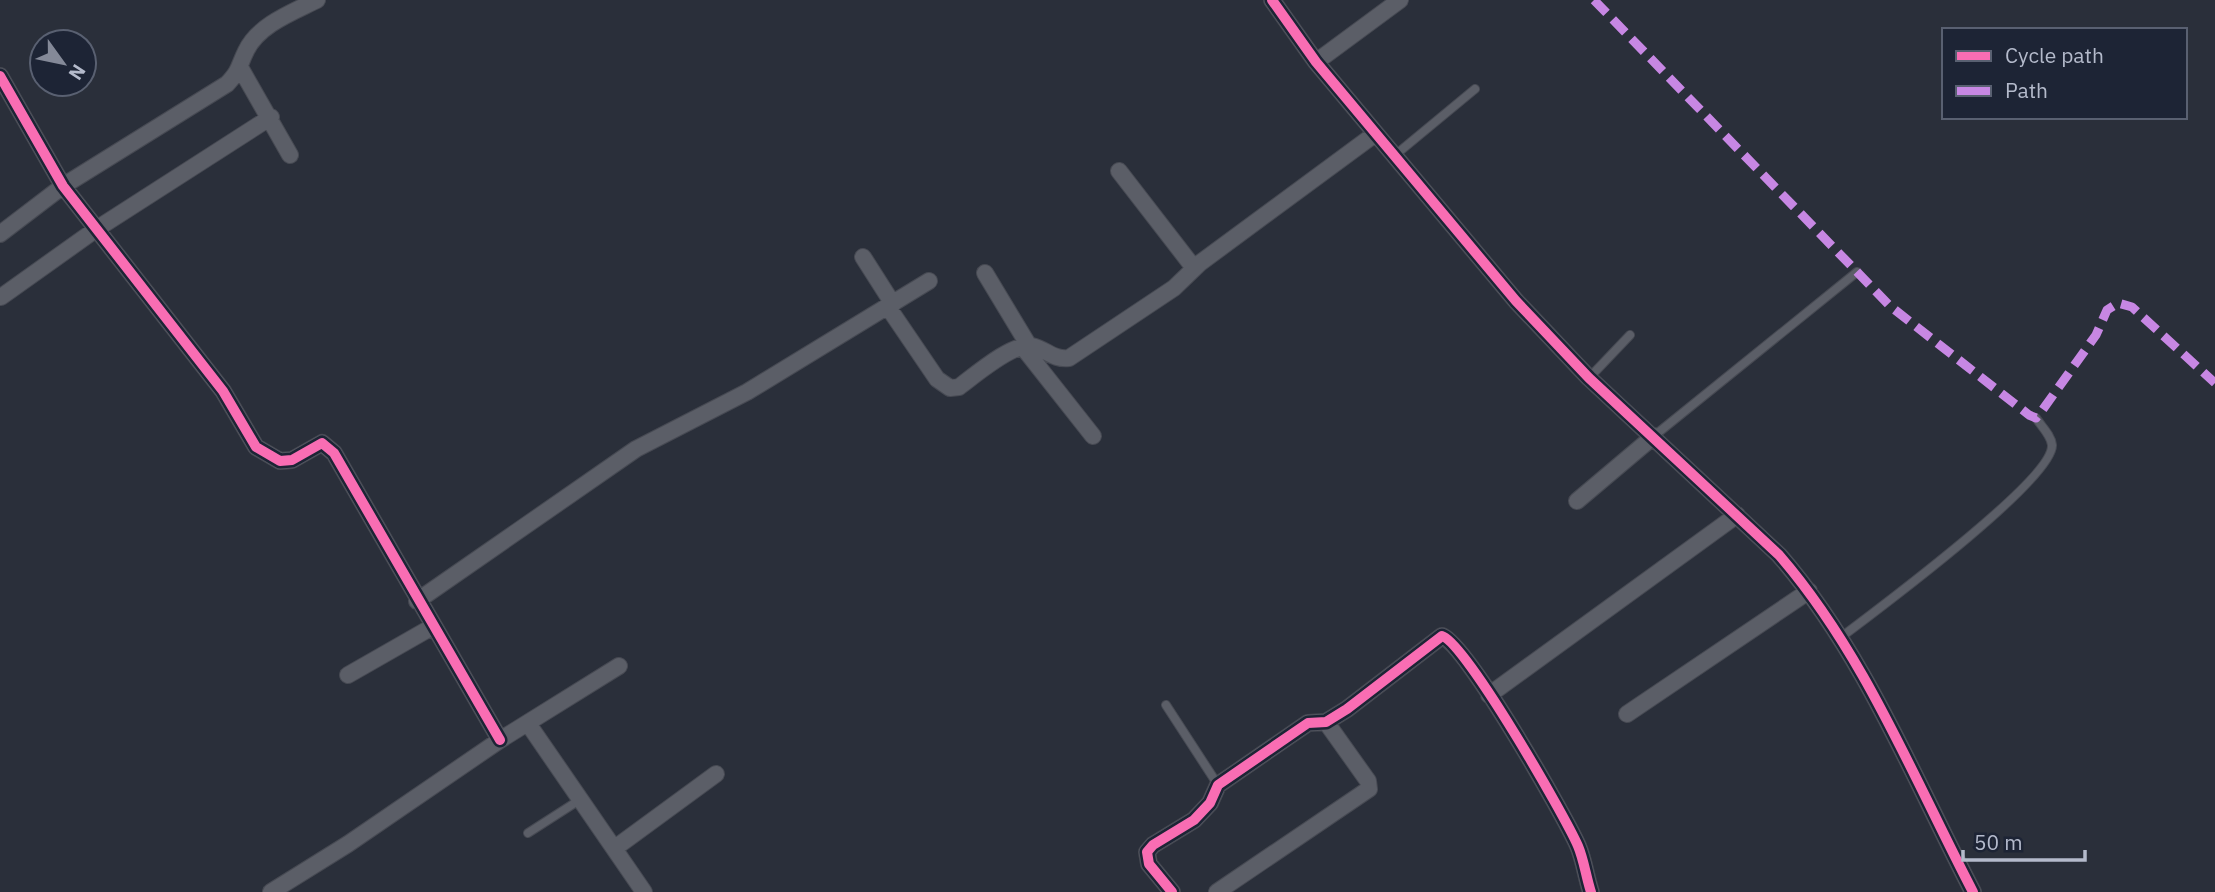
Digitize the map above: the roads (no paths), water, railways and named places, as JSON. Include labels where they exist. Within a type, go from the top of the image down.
[{"type":"street","points":[[0,234],[63,186],[227,84],[241,69],[246,51],[268,26],[317,0]]},
{"type":"street","points":[[1272,0],[1316,62],[1516,301],[1589,378],[1779,555],[1809,591],[1879,706],[1973,892]]},
{"type":"street","points":[[1316,62],[1400,0]]},
{"type":"street","points":[[241,69],[271,117],[290,155]]},
{"type":"street","points":[[0,76],[63,186],[223,391],[256,447],[280,461],[292,460],[322,443],[328,446],[500,740]]},
{"type":"street","points":[[1,297],[95,230],[271,117]]},
{"type":"street","points":[[1026,346],[1052,357],[1069,358],[1174,288],[1194,268],[1375,134]]},
{"type":"street","points":[[1119,172],[1194,268]]},
{"type":"street","points":[[863,257],[937,379],[950,388],[959,387],[1026,346]]},
{"type":"street","points":[[985,272],[1026,346],[1093,436]]},
{"type":"street","points":[[417,601],[636,449],[747,392],[929,281]]},
{"type":"street","points":[[1577,501],[1654,436]]},
{"type":"street","points":[[1489,695],[1737,515]]},
{"type":"street","points":[[1627,714],[1809,591]]},
{"type":"street","points":[[348,675],[432,627]]},
{"type":"street","points":[[1172,892],[1149,864],[1147,852],[1153,845],[1194,820],[1210,803],[1218,785],[1308,723],[1326,722],[1362,698],[1442,636],[1450,638],[1472,666],[1574,837],[1591,892]]},
{"type":"street","points":[[271,892],[348,844],[500,740],[619,666]]},
{"type":"street","points":[[1217,892],[1369,789],[1368,781],[1326,722]]},
{"type":"street","points":[[529,724],[644,892]]},
{"type":"street","points":[[615,848],[716,774]]},
{"type":"lane","points":[[1394,156],[1475,89]]},
{"type":"lane","points":[[1654,436],[1857,272]]},
{"type":"lane","points":[[1589,378],[1630,335]]},
{"type":"lane","points":[[1839,638],[1930,568],[2003,507],[2047,462],[2052,447],[2049,436],[2036,418]]},
{"type":"lane","points":[[1166,705],[1218,785]]},
{"type":"lane","points":[[528,833],[581,799]]}]
